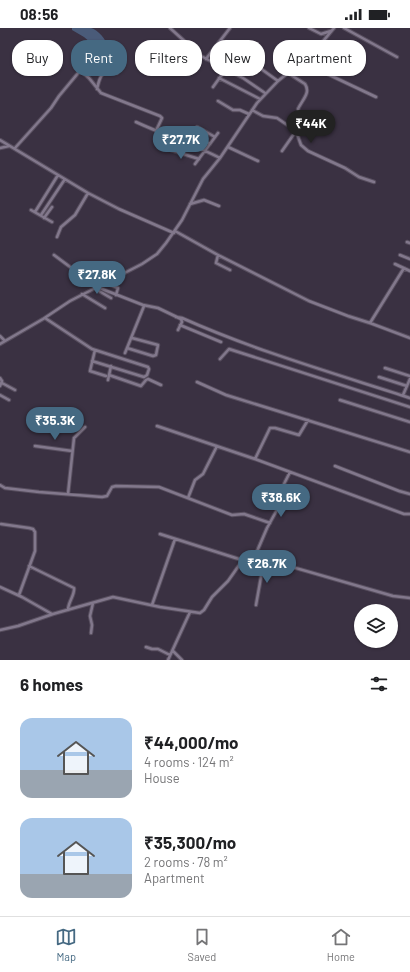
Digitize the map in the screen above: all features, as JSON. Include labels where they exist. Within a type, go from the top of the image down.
[{"type":"street","points":[[170,28],[201,56],[210,61]]},
{"type":"street","points":[[206,59],[230,28]]},
{"type":"street","points":[[309,28],[319,34],[332,31]]},
{"type":"street","points":[[325,40],[334,28]]},
{"type":"street","points":[[344,28],[397,57]]},
{"type":"street","points":[[15,148],[51,108],[78,72],[82,72],[97,90],[104,94],[160,116],[162,121],[156,131]]},
{"type":"street","points":[[265,72],[278,81]]},
{"type":"street","points":[[97,90],[102,76]]},
{"type":"street","points":[[239,76],[265,93]]},
{"type":"street","points":[[0,344],[45,318],[82,294],[150,260],[162,249],[174,232],[203,179],[220,158],[260,99],[284,76]]},
{"type":"street","points":[[282,151],[296,131],[300,120],[298,109],[304,100],[307,87],[293,76]]},
{"type":"street","points":[[332,76],[376,97]]},
{"type":"street","points":[[213,87],[219,78],[260,99]]},
{"type":"street","points":[[218,101],[233,110],[240,110],[249,114]]},
{"type":"street","points":[[252,110],[263,116],[277,118],[296,131],[301,145],[308,151],[345,168],[359,177],[374,182]]},
{"type":"street","points":[[136,122],[192,144],[220,158]]},
{"type":"street","points":[[197,127],[215,137]]},
{"type":"street","points":[[195,164],[218,133]]},
{"type":"street","points":[[196,137],[210,144]]},
{"type":"street","points":[[0,140],[88,193],[119,209],[174,232],[309,301],[410,338]]},
{"type":"street","points":[[0,148],[10,145]]},
{"type":"street","points":[[228,146],[258,162]]},
{"type":"street","points":[[168,148],[199,159]]},
{"type":"street","points":[[35,212],[58,175]]},
{"type":"street","points":[[41,216],[65,179]]},
{"type":"street","points":[[57,237],[62,227],[75,215],[88,193]]},
{"type":"street","points":[[190,204],[204,200],[219,206]]},
{"type":"street","points":[[44,218],[52,207]]},
{"type":"street","points":[[31,210],[52,222]]},
{"type":"street","points":[[54,255],[97,286],[144,306],[158,308],[182,320],[178,330]]},
{"type":"street","points":[[218,255],[216,263],[230,270]]},
{"type":"street","points":[[400,255],[410,259]]},
{"type":"street","points":[[395,264],[410,271]]},
{"type":"street","points":[[370,323],[404,268]]},
{"type":"street","points":[[105,282],[118,288],[116,294]]},
{"type":"street","points":[[94,288],[111,298]]},
{"type":"street","points":[[82,294],[105,308]]},
{"type":"street","points":[[125,353],[144,306]]},
{"type":"street","points":[[176,317],[181,317],[229,338],[267,352],[410,398]]},
{"type":"street","points":[[45,318],[95,350],[148,367],[150,369],[141,386],[90,371],[95,350]]},
{"type":"street","points":[[180,325],[221,342]]},
{"type":"street","points":[[0,336],[5,341]]},
{"type":"street","points":[[127,348],[153,356],[156,355],[158,345],[132,338]]},
{"type":"street","points":[[220,359],[229,349],[410,407]]},
{"type":"street","points":[[92,361],[146,378],[161,385]]},
{"type":"street","points":[[108,380],[107,376],[111,366]]},
{"type":"street","points":[[385,368],[410,378],[402,396]]},
{"type":"street","points":[[379,377],[407,386]]},
{"type":"street","points":[[0,378],[2,381],[1,385],[15,390]]},
{"type":"street","points":[[197,382],[226,395],[410,452]]},
{"type":"street","points":[[0,395],[9,400]]},
{"type":"street","points":[[340,400],[410,422]]},
{"type":"street","points":[[255,459],[270,428],[275,428],[298,435],[308,420]]},
{"type":"street","points":[[157,426],[255,459],[404,514],[410,514]]},
{"type":"street","points":[[68,494],[74,438],[85,427]]},
{"type":"street","points":[[35,446],[72,451]]},
{"type":"street","points":[[188,498],[195,480],[203,474],[217,446]]},
{"type":"street","points":[[335,466],[410,494]]},
{"type":"street","points":[[255,556],[279,505],[281,490],[290,472]]},
{"type":"street","points":[[1,487],[39,492],[102,497],[107,496],[112,487],[116,486],[156,487],[232,515],[244,514],[270,523]]},
{"type":"street","points":[[1,524],[35,530],[36,548],[19,595]]},
{"type":"street","points":[[160,534],[242,560]]},
{"type":"street","points":[[152,605],[176,538]]},
{"type":"street","points":[[0,630],[93,603],[117,598],[190,612],[202,612],[212,597],[228,581],[247,554],[393,596],[410,598]]},
{"type":"street","points":[[256,605],[264,560]]},
{"type":"street","points":[[29,566],[74,588],[68,610]]},
{"type":"street","points":[[0,587],[19,595],[53,614]]},
{"type":"street","points":[[91,633],[92,626],[90,616],[93,603]]},
{"type":"street","points":[[168,660],[190,612]]},
{"type":"street","points":[[146,647],[158,649],[170,655]]},
{"type":"street","points":[[172,651],[182,660]]},
{"type":"water","points":[[72,28],[91,28],[99,33],[105,40],[88,40],[72,30]]}]
